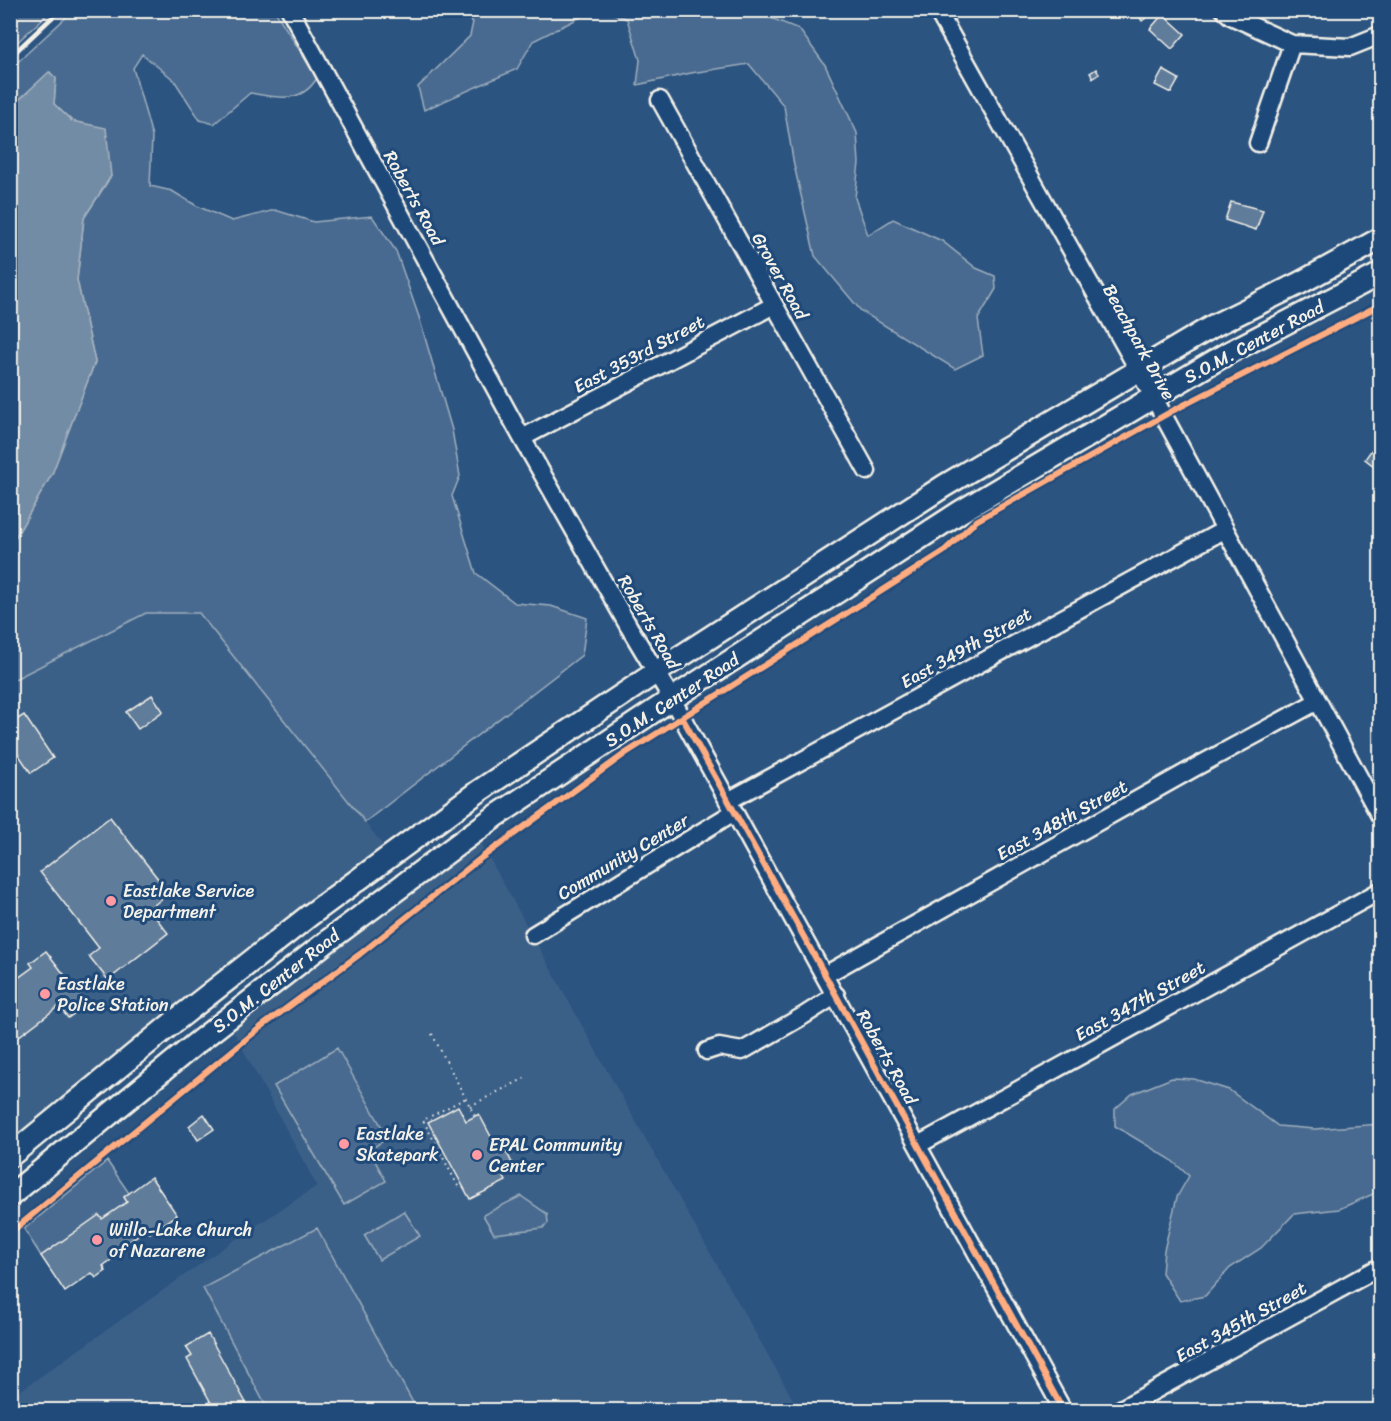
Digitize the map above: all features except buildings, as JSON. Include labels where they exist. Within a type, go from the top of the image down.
[{"type":"main road","name":"S.O.M. Center Road","points":[[10,1156],[175,1021],[310,915],[479,791],[655,673],[944,486],[1213,326],[1300,283],[1380,239]]},
{"type":"main road","name":"S.O.M. Center Road","points":[[10,1196],[194,1045],[329,940],[496,816],[960,512],[1228,353],[1380,274]]},
{"type":"street","name":"Roberts Road","points":[[290,10],[522,438],[672,699],[1063,1410]]},
{"type":"street","name":"Beachpark Drive","points":[[937,10],[1154,398],[1380,816]]},
{"type":"street","points":[[1224,10],[1231,16],[1292,44],[1350,47],[1380,35]]},
{"type":"street","points":[[1258,143],[1292,44]]},
{"type":"street","name":"Grover Road","points":[[660,100],[867,471]]},
{"type":"street","name":"East 353rd Street","points":[[522,438],[774,305]]},
{"type":"street","name":"East 349th Street","points":[[731,807],[1224,530]]},
{"type":"street","name":"East 348th Street","points":[[825,975],[1318,700]]},
{"type":"street","name":"Community Center","points":[[533,935],[731,807]]},
{"type":"street","name":"East 347th Street","points":[[918,1145],[1380,891]]},
{"type":"street","points":[[707,1051],[719,1047],[742,1051],[836,995]]},
{"type":"street","name":"East 345th Street","points":[[1119,1410],[1380,1267]]},
{"type":"path","points":[[432,1034],[475,1116]]},
{"type":"path","points":[[470,1106],[527,1077]]},
{"type":"path","points":[[458,1186],[423,1120],[466,1098]]},
{"type":"shaded area","points":[[11,10],[51,10],[51,11],[11,48]]},
{"type":"shaded area","points":[[73,11],[275,11],[317,78],[311,87],[296,96],[278,97],[250,93],[214,124],[200,120],[174,80],[142,54],[133,68],[152,136],[150,186],[172,191],[197,206],[232,221],[275,210],[314,222],[372,216],[396,251],[419,317],[452,430],[460,476],[452,496],[476,573],[515,603],[551,606],[587,618],[582,655],[365,822],[199,613],[146,613],[11,681],[11,545],[52,474],[95,362],[77,280],[84,218],[111,176],[72,121],[54,104],[56,79],[50,72],[11,107],[11,68]]},
{"type":"shaded area","points":[[453,11],[593,11],[533,41],[517,69],[424,110],[418,87],[470,36],[473,22]]},
{"type":"shaded area","points":[[607,11],[767,11],[766,16],[799,29],[825,65],[857,133],[859,163],[855,198],[868,235],[893,219],[942,241],[976,268],[995,276],[996,289],[978,319],[983,355],[955,369],[861,311],[815,256],[794,165],[784,106],[749,64],[691,73],[637,85],[640,60],[627,19]]},
{"type":"shaded area","points":[[49,72],[56,78],[54,104],[72,121],[106,128],[111,176],[84,218],[77,280],[95,362],[52,474],[11,545],[11,107]]},
{"type":"shaded area","points":[[146,613],[199,613],[383,845],[11,1147],[11,681]]},
{"type":"shaded area","points":[[481,843],[799,1410],[11,1410],[10,1398],[236,1239],[317,1186],[232,1029]]},
{"type":"shaded area","name":"Eastlake Skatepark","points":[[337,1048],[388,1138],[369,1150],[386,1181],[344,1205],[274,1086]]},
{"type":"shaded area","points":[[1172,1078],[1194,1079],[1229,1090],[1278,1126],[1315,1129],[1380,1124],[1380,1191],[1339,1209],[1294,1214],[1261,1248],[1230,1268],[1205,1296],[1180,1301],[1162,1273],[1164,1250],[1177,1197],[1189,1176],[1170,1159],[1115,1126],[1115,1109],[1132,1094]]},
{"type":"shaded area","points":[[107,1161],[129,1193],[124,1197],[127,1202],[102,1219],[99,1216],[41,1256],[24,1229]]},
{"type":"shaded area","points":[[521,1196],[547,1214],[548,1223],[543,1228],[494,1234],[483,1215]]},
{"type":"shaded area","points":[[404,1211],[420,1236],[379,1260],[364,1235]]},
{"type":"shaded area","points":[[317,1228],[417,1410],[268,1410],[203,1288]]},
{"type":"railway","points":[[10,57],[60,10]]},
{"type":"cycle path","points":[[10,1233],[261,1027],[360,954],[481,858],[626,753],[943,552],[976,521],[1174,410],[1380,305]]},
{"type":"cycle path","points":[[683,719],[1063,1410]]},
{"type":"place","name":"Eastlake Service Department","points":[[111,901]]},
{"type":"place","name":"Eastlake Police Station","points":[[45,994]]},
{"type":"place","name":"Eastlake Skatepark","points":[[344,1144]]},
{"type":"place","name":"EPAL Community Center","points":[[477,1155]]},
{"type":"place","name":"Willo-Lake Church of Nazarene","points":[[97,1240]]}]
